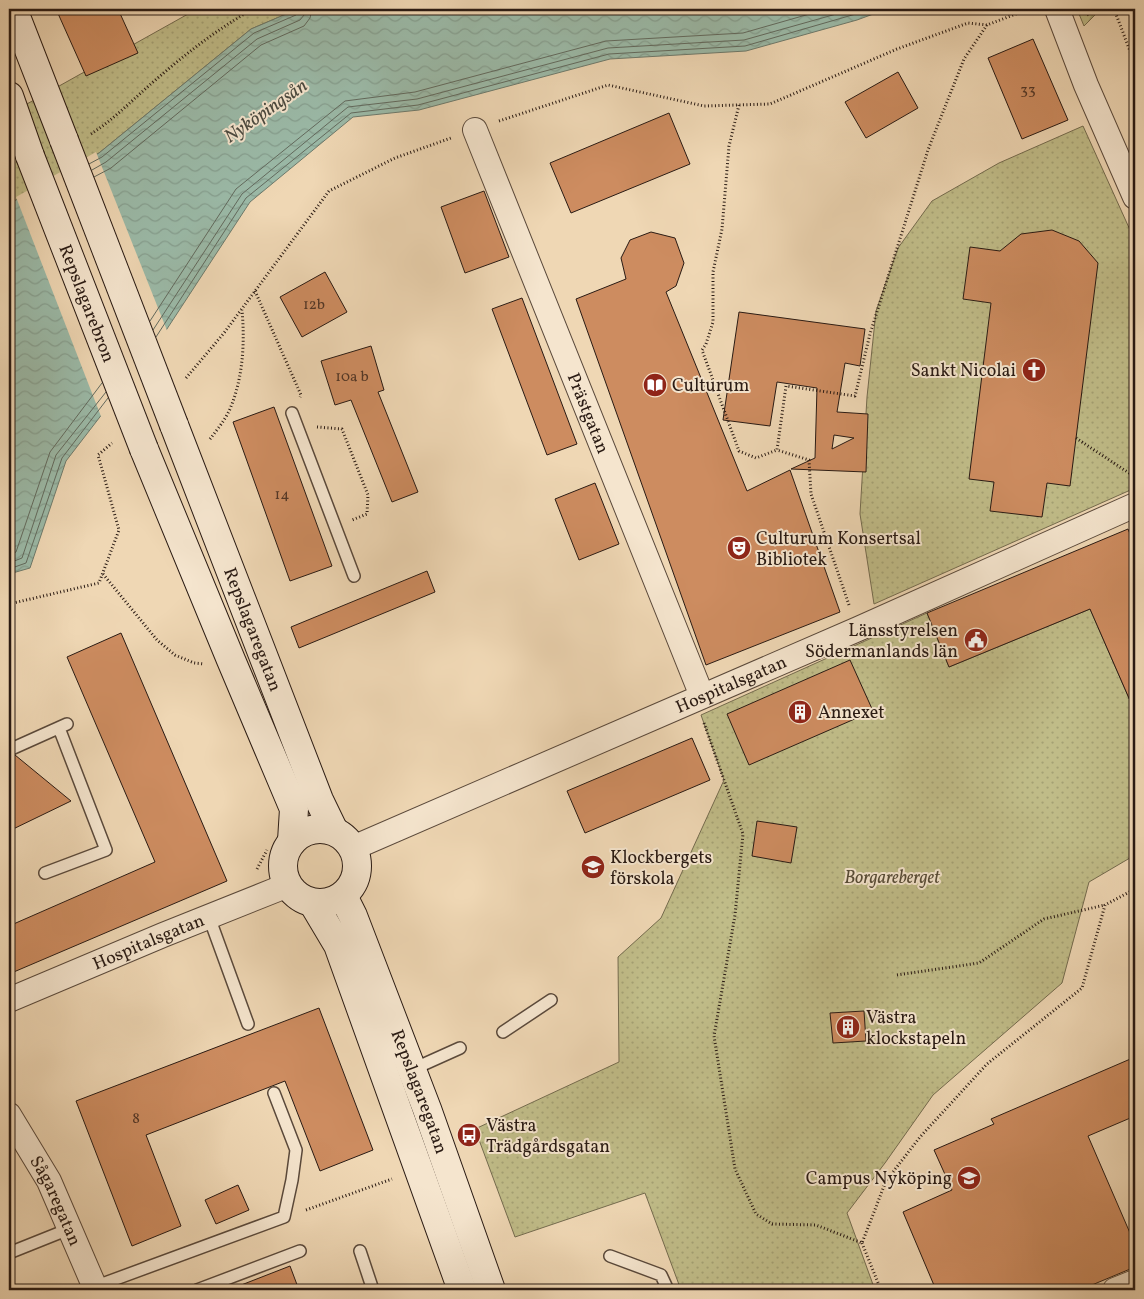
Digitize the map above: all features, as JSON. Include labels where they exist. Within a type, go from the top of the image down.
[{"type":"main road","name":"Repslagarebron","points":[[13,9],[174,425]]},
{"type":"main road","name":"Repslagarebron","points":[[9,96],[30,156],[144,449]]},
{"type":"main road","name":"Repslagaregatan","points":[[174,425],[316,792],[344,840]]},
{"type":"main road","name":"Repslagaregatan","points":[[144,449],[230,660],[294,809],[280,844]]},
{"type":"main road","points":[[319,828],[344,840],[358,861],[357,874],[352,886],[343,896],[329,903],[313,903],[299,898],[289,887],[284,876],[283,864],[286,852],[280,844],[304,832],[319,828]]},
{"type":"main road","name":"Repslagaregatan","points":[[343,896],[353,916],[411,1070],[491,1290]]},
{"type":"main road","name":"Repslagaregatan","points":[[313,903],[338,945],[462,1290]]},
{"type":"street","points":[[1057,9],[1086,85],[1135,197]]},
{"type":"street","name":"Prästgatan","points":[[475,130],[702,696]]},
{"type":"street","name":"Hospitalsgatan","points":[[344,840],[702,696],[858,629],[1135,505]]},
{"type":"street","name":"Hospitalsgatan","points":[[9,1000],[278,889],[289,887]]},
{"type":"street","name":"Sågaregatan","points":[[9,1115],[49,1180],[95,1289]]},
{"type":"street","points":[[1114,1290],[1135,1282]]},
{"type":"lane","points":[[292,413],[354,576]]},
{"type":"lane","points":[[9,750],[63,726],[106,850],[45,873]]},
{"type":"lane","points":[[209,917],[248,1024]]},
{"type":"lane","points":[[503,1032],[551,1000]]},
{"type":"lane","points":[[411,1070],[460,1048]]},
{"type":"lane","points":[[95,1289],[284,1218],[296,1150],[274,1093]]},
{"type":"lane","points":[[9,1253],[69,1229]]},
{"type":"lane","points":[[197,1290],[300,1251]]},
{"type":"lane","points":[[360,1251],[373,1290]]},
{"type":"lane","points":[[610,1256],[661,1275],[668,1290]]},
{"type":"path","points":[[90,134],[106,124],[159,76],[198,46],[230,22],[253,9]]},
{"type":"path","points":[[185,379],[224,333],[329,192],[395,158],[608,85],[704,106],[770,104],[897,48],[968,23],[987,25],[1029,9]]},
{"type":"path","points":[[1085,16],[1097,9]]},
{"type":"path","points":[[1114,9],[1135,64]]},
{"type":"path","points":[[777,450],[786,386],[855,396],[870,334],[928,150],[964,59],[987,25]]},
{"type":"path","points":[[739,105],[729,146],[722,229],[713,272],[713,322],[706,344],[702,350],[739,451],[756,458],[777,450],[809,460],[811,494],[858,629]]},
{"type":"path","points":[[255,291],[301,395],[292,413]]},
{"type":"path","points":[[210,439],[229,411],[239,382],[244,334],[242,308]]},
{"type":"path","points":[[297,426],[342,429],[368,495],[367,514],[336,527]]},
{"type":"path","points":[[1076,438],[1135,477]]},
{"type":"path","points":[[9,604],[99,583],[119,530],[98,455]]},
{"type":"path","points":[[103,574],[163,645],[175,655],[194,663],[209,664]]},
{"type":"path","points":[[702,696],[701,715],[743,834],[734,915],[714,1036],[735,1168],[756,1214],[772,1224],[816,1225],[862,1243]]},
{"type":"path","points":[[260,897],[252,876],[266,854],[280,844]]},
{"type":"path","points":[[896,975],[979,963],[1044,919],[1105,905],[1135,889]]},
{"type":"path","points":[[880,1290],[862,1243],[886,1181],[920,1137],[987,1064],[1082,988],[1105,905]]},
{"type":"path","points":[[284,1218],[392,1179],[395,1188]]},
{"type":"green space","points":[[197,9],[298,9],[251,29],[99,153],[9,204],[9,114]]},
{"type":"green space","points":[[1077,9],[1101,9],[1084,26]]},
{"type":"green space","points":[[1083,126],[1135,241],[1135,488],[874,604],[860,514],[867,397],[876,311],[898,248],[932,201],[999,163]]},
{"type":"green space","name":"Borgareberget","points":[[1090,609],[1135,712],[1135,805],[1131,807],[1135,817],[1135,855],[1089,882],[1062,983],[933,1095],[847,1213],[875,1290],[681,1290],[645,1193],[515,1237],[475,1129],[619,1062],[618,957],[661,918],[724,780],[701,715],[927,613],[949,667]]},
{"type":"water","name":"Nyköpingsån","points":[[298,9],[887,9],[857,20],[746,51],[610,59],[419,110],[353,117],[250,202],[163,335],[66,461],[30,568],[9,574],[9,204],[99,153],[251,29]]},
{"type":"pier","points":[[96,152],[168,333],[102,419],[16,197]]},
{"type":"building","points":[[56,9],[118,9],[138,53],[86,76]]},
{"type":"building","points":[[1033,39],[1068,120],[1022,139],[988,58]]},
{"type":"building","points":[[898,72],[918,108],[866,138],[845,102]]},
{"type":"building","points":[[669,113],[690,164],[571,213],[550,163]]},
{"type":"building","points":[[484,191],[509,257],[465,273],[441,207]]},
{"type":"building","name":"Sankt Nicolai","points":[[1052,230],[1079,241],[1098,263],[1070,486],[1047,483],[1042,517],[990,511],[994,482],[969,479],[991,303],[963,299],[970,247],[1000,251],[1021,234]]},
{"type":"building","name":"Culturum","points":[[651,232],[675,238],[684,263],[676,286],[666,292],[747,491],[790,470],[840,612],[706,665],[576,299],[626,279],[621,258],[630,240]]},
{"type":"building","points":[[325,272],[347,312],[302,337],[280,297]]},
{"type":"building","points":[[522,298],[577,444],[547,455],[492,309]]},
{"type":"building","points":[[739,312],[865,329],[860,366],[845,363],[837,412],[868,414],[866,472],[791,469],[815,458],[817,388],[777,382],[770,426],[723,420]],"holes":[[[834,435],[854,438],[832,449]]]},
{"type":"building","points":[[371,346],[384,390],[378,392],[418,492],[392,502],[351,400],[335,405],[321,361]]},
{"type":"building","points":[[274,407],[332,566],[290,581],[233,422]]},
{"type":"building","points":[[595,483],[619,544],[579,560],[555,499]]},
{"type":"building","name":"Länsstyrelsen Södermanlands län","points":[[1128,529],[1135,546],[1135,712],[1090,609],[949,667],[927,613]]},
{"type":"building","points":[[427,571],[435,592],[299,648],[291,627]]},
{"type":"building","points":[[121,633],[227,881],[9,974],[9,926],[155,862],[67,657]]},
{"type":"building","name":"Annexet","points":[[850,660],[873,711],[749,765],[727,714]]},
{"type":"building","points":[[692,738],[710,780],[585,833],[567,791]]},
{"type":"building","points":[[15,755],[71,801],[9,831],[9,757]]},
{"type":"building","points":[[757,821],[797,827],[791,863],[752,856]]},
{"type":"building","points":[[319,1008],[373,1150],[320,1171],[285,1081],[146,1135],[181,1226],[132,1246],[76,1101]]},
{"type":"building","name":"Västra klockstapeln","points":[[864,1011],[866,1041],[833,1043],[830,1013]]},
{"type":"building","name":"Campus Nyköping","points":[[1135,1057],[1135,1116],[1088,1136],[1130,1233],[1135,1231],[1135,1267],[1080,1290],[936,1290],[903,1212],[952,1190],[934,1150],[994,1124],[991,1119]]},
{"type":"building","points":[[238,1185],[249,1210],[216,1224],[205,1200]]},
{"type":"building","points":[[290,1266],[299,1290],[231,1289]]},
{"type":"place","name":"Sankt Nicolai","points":[[1034,370]]},
{"type":"place","name":"Culturum","points":[[655,385]]},
{"type":"place","name":"Culturum Konsertsal Bibliotek","points":[[739,548]]},
{"type":"place","name":"Länsstyrelsen Södermanlands län","points":[[976,640]]},
{"type":"place","name":"Annexet","points":[[800,712]]},
{"type":"place","name":"Klockbergets förskola","points":[[593,867]]},
{"type":"place","name":"Västra klockstapeln","points":[[848,1027]]},
{"type":"place","name":"Västra Trädgårdsgatan","points":[[469,1135]]},
{"type":"place","name":"Campus Nyköping","points":[[969,1178]]}]
